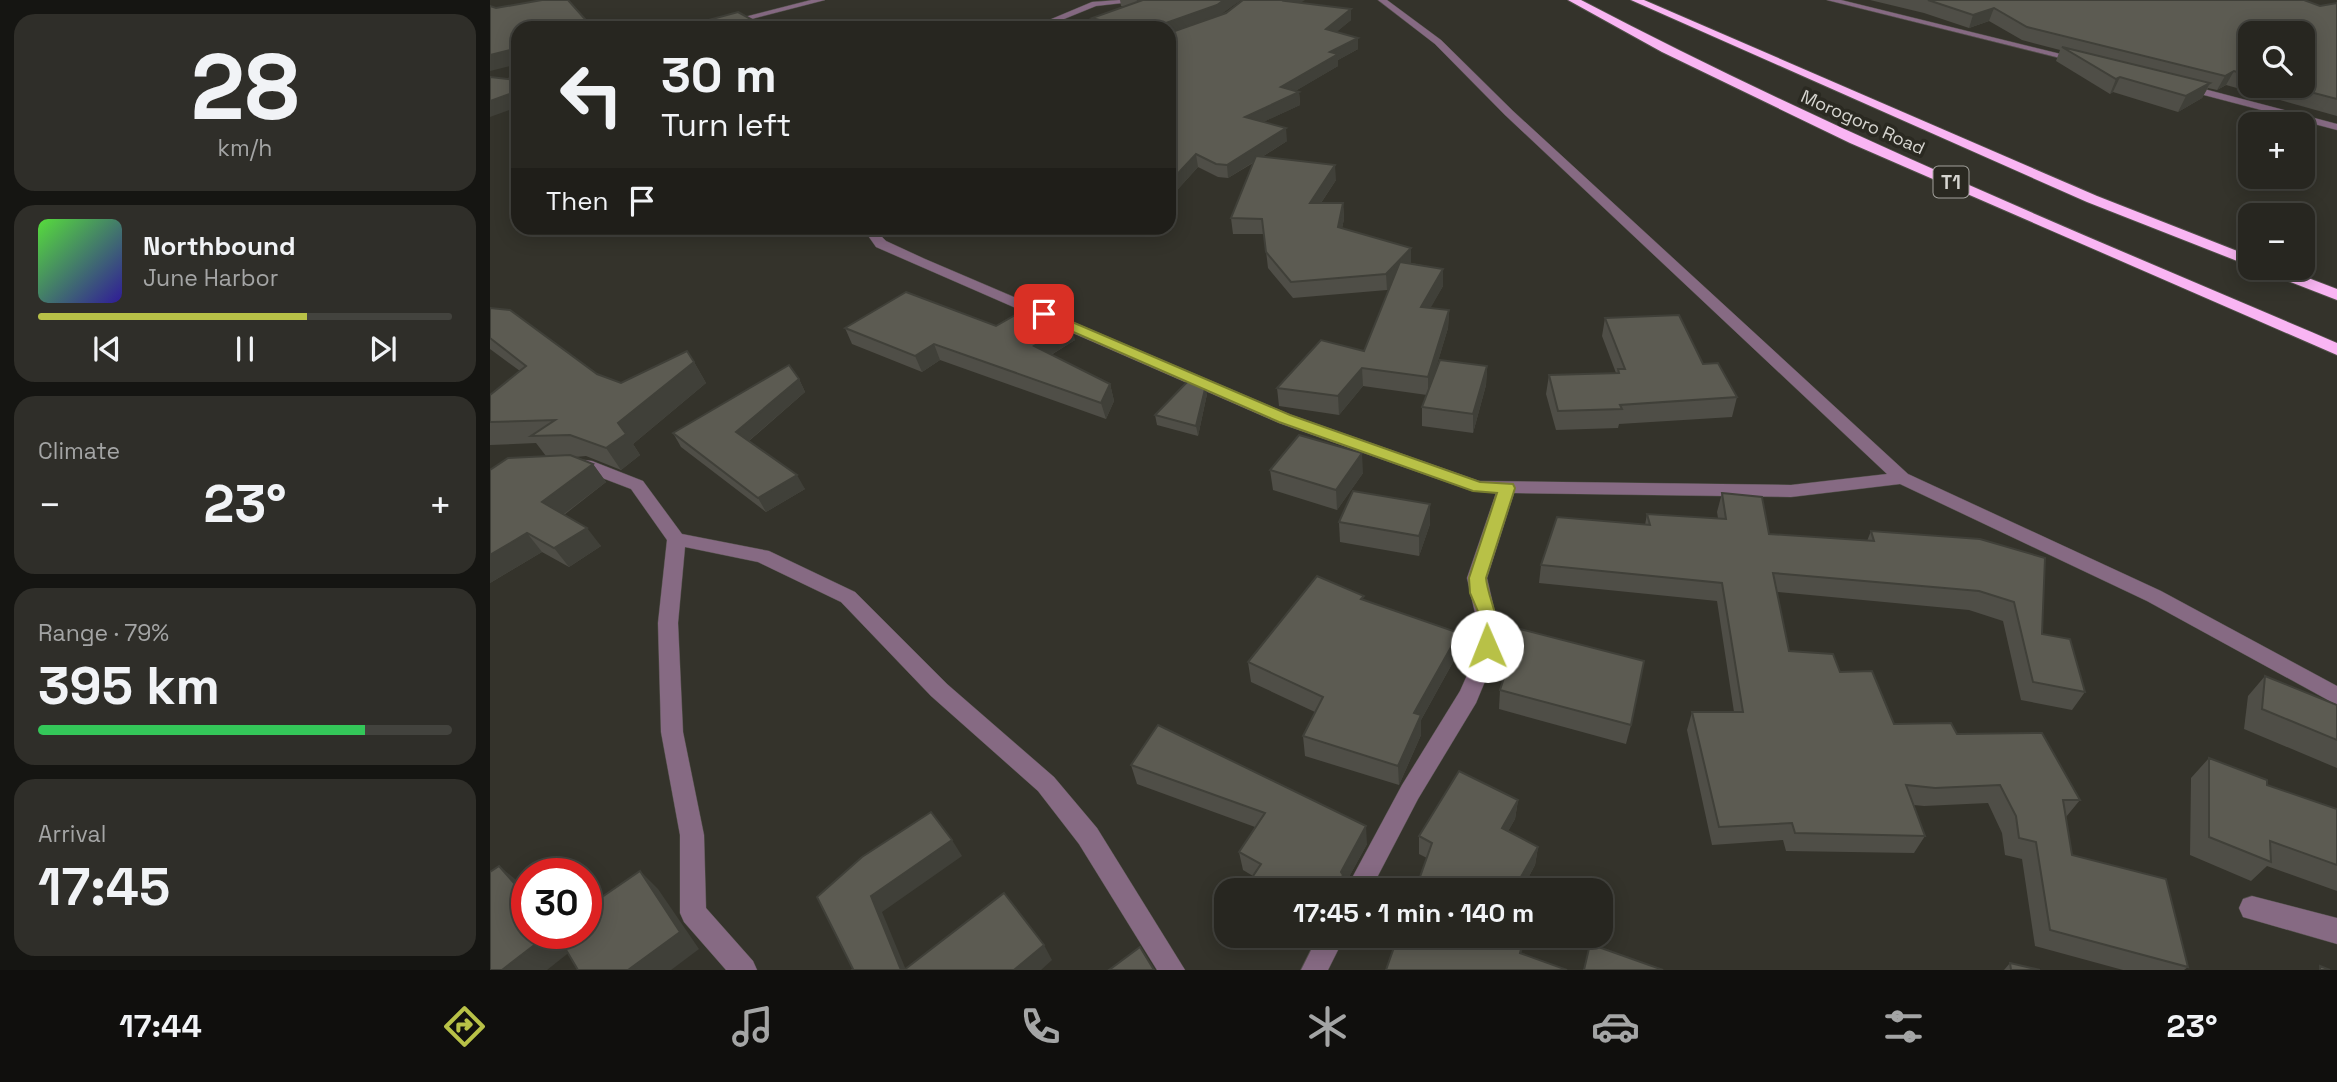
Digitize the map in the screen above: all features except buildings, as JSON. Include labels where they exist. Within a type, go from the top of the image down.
[{"type":"highway","name":"Morogoro Road","points":[[1573,0],[1665,51],[1873,149],[2337,349]]},
{"type":"highway","name":"Morogoro Road","points":[[1636,0],[2092,199],[2238,256]]},
{"type":"highway","points":[[2299,280],[2337,295]]},
{"type":"street","points":[[735,21],[821,0]]},
{"type":"street","points":[[1382,0],[1438,43],[1501,105],[1902,478],[2154,596],[2337,696]]},
{"type":"street","points":[[1830,0],[2087,62]]},
{"type":"street","points":[[1052,21],[1095,4],[1127,2]]},
{"type":"street","points":[[490,87],[511,81]]},
{"type":"street","points":[[2177,85],[2337,127]]},
{"type":"street","points":[[876,235],[881,244],[1285,419],[1478,487],[1791,491],[1902,478]]},
{"type":"street","points":[[558,466],[586,465],[637,485],[676,539],[668,623],[672,732],[692,835],[693,913],[744,970]]},
{"type":"street","points":[[1364,878],[1409,792],[1474,684],[1487,646],[1488,614],[1478,593],[1478,578],[1507,488]]},
{"type":"street","points":[[676,539],[762,556],[848,597],[939,690],[1046,784],[1088,836],[1172,970]]},
{"type":"street","points":[[2252,908],[2337,931]]},
{"type":"street","points":[[1314,970],[1326,948]]},
{"type":"route","points":[[1044,314],[1285,419],[1478,487],[1507,488],[1478,578],[1478,593],[1488,614],[1487,646]]}]
